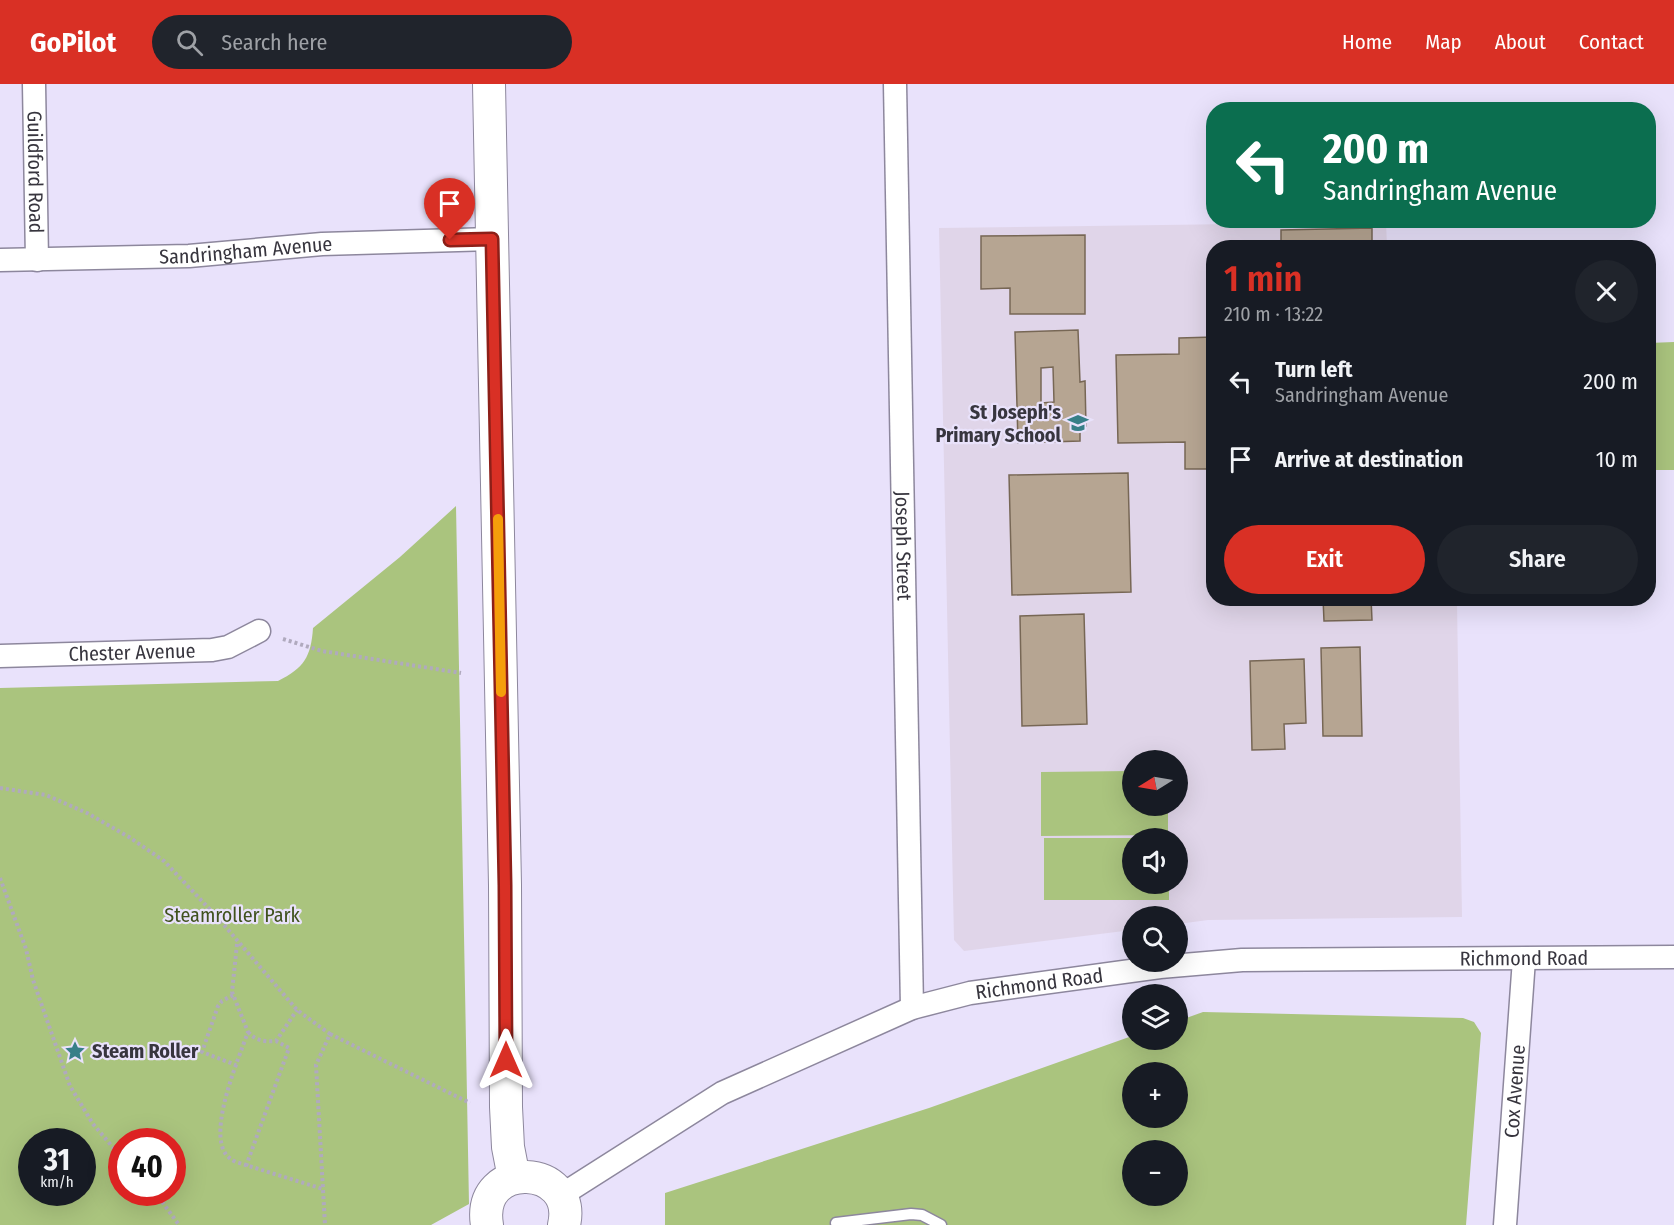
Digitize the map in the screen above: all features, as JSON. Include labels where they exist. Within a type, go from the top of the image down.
[{"type":"street","name":"Guildford Road","points":[[34,84],[37,260]]},
{"type":"street","points":[[489,84],[505,885],[506,1107],[508,1148],[514,1178]]},
{"type":"street","name":"Joseph Street","points":[[895,84],[912,1008]]},
{"type":"street","name":"Sandringham Avenue","points":[[0,260],[189,256],[322,244],[492,239]]},
{"type":"street","name":"Chester Avenue","points":[[0,656],[212,650],[228,647],[259,632]]},
{"type":"street","name":"Richmond Road","points":[[562,1210],[722,1093],[912,1008],[993,990],[1242,960],[1674,957]]},
{"type":"street","name":"Cox Avenue","points":[[1505,1225],[1524,958]]},
{"type":"street","points":[[487,1225],[487,1204],[493,1192],[502,1183],[514,1178],[527,1176],[552,1185],[562,1210]]},
{"type":"lane","points":[[837,1223],[911,1214],[922,1215],[941,1225]]},
{"type":"path","points":[[259,632],[322,651],[461,673]]},
{"type":"path","points":[[0,788],[46,795],[87,813],[129,837],[164,861],[218,918],[237,943],[297,1010],[330,1034],[470,1103]]},
{"type":"path","points":[[0,878],[26,949],[33,980],[69,1086],[93,1124],[108,1142]]},
{"type":"path","points":[[237,943],[233,995],[248,1032],[253,1038],[266,1042],[276,1041],[289,1048],[246,1166]]},
{"type":"path","points":[[233,995],[218,1006],[202,1052],[236,1065]]},
{"type":"path","points":[[276,1041],[297,1010]]},
{"type":"path","points":[[248,1032],[227,1090],[221,1139],[228,1157],[246,1166],[323,1189]]},
{"type":"path","points":[[325,1225],[316,1065],[330,1034]]},
{"type":"path","points":[[165,1206],[179,1225]]},
{"type":"shaded area","name":"St Joseph's Primary School","points":[[1206,224],[1206,228],[1386,228],[1387,240],[1206,240],[1206,606],[1457,606],[1462,917],[1208,920],[1188,923],[1188,906],[1122,906],[1122,931],[964,951],[954,940],[939,228]]},
{"type":"green space","points":[[1674,342],[1674,470],[1656,470],[1656,343]]},
{"type":"green space","name":"Steamroller Park","points":[[456,506],[469,1204],[431,1225],[0,1225],[0,688],[278,681],[294,671],[305,660],[313,628],[400,557]]},
{"type":"green space","points":[[1122,771],[1122,816],[1168,816],[1168,828],[1122,828],[1122,835],[1041,836],[1041,772]]},
{"type":"green space","points":[[1044,838],[1122,838],[1122,894],[1169,894],[1169,900],[1044,900]]},
{"type":"green space","points":[[1203,1012],[1463,1018],[1474,1022],[1481,1033],[1466,1225],[665,1225],[665,1193],[929,1108],[1122,1040],[1122,1050],[1188,1050],[1188,1017]]},
{"type":"building","points":[[1372,228],[1372,240],[1281,240],[1281,230]]},
{"type":"building","points":[[1085,235],[1085,314],[1010,314],[1010,288],[981,289],[981,236]]},
{"type":"building","points":[[1078,330],[1080,382],[1085,381],[1086,426],[1080,426],[1080,441],[1018,443],[1015,332]],"holes":[[[1053,367],[1054,402],[1041,403],[1041,368]]]},
{"type":"building","points":[[1206,337],[1206,469],[1185,469],[1185,442],[1118,443],[1116,355],[1179,354],[1179,338]]},
{"type":"building","points":[[1128,473],[1131,592],[1012,595],[1009,475]]},
{"type":"building","points":[[1323,606],[1371,606],[1372,620],[1324,621]]},
{"type":"building","points":[[1084,614],[1087,724],[1022,726],[1020,616]]},
{"type":"building","points":[[1360,647],[1362,736],[1323,736],[1321,648]]},
{"type":"building","points":[[1304,659],[1306,723],[1284,724],[1285,749],[1252,750],[1250,661]]},
{"type":"slow traffic","points":[[498,519],[501,692]]},
{"type":"place","name":"St Joseph's Primary School","points":[[1078,423]]},
{"type":"place","name":"Steam Roller","points":[[75,1051]]},
{"type":"route","points":[[450,240],[492,239],[505,885],[506,1060]]}]
